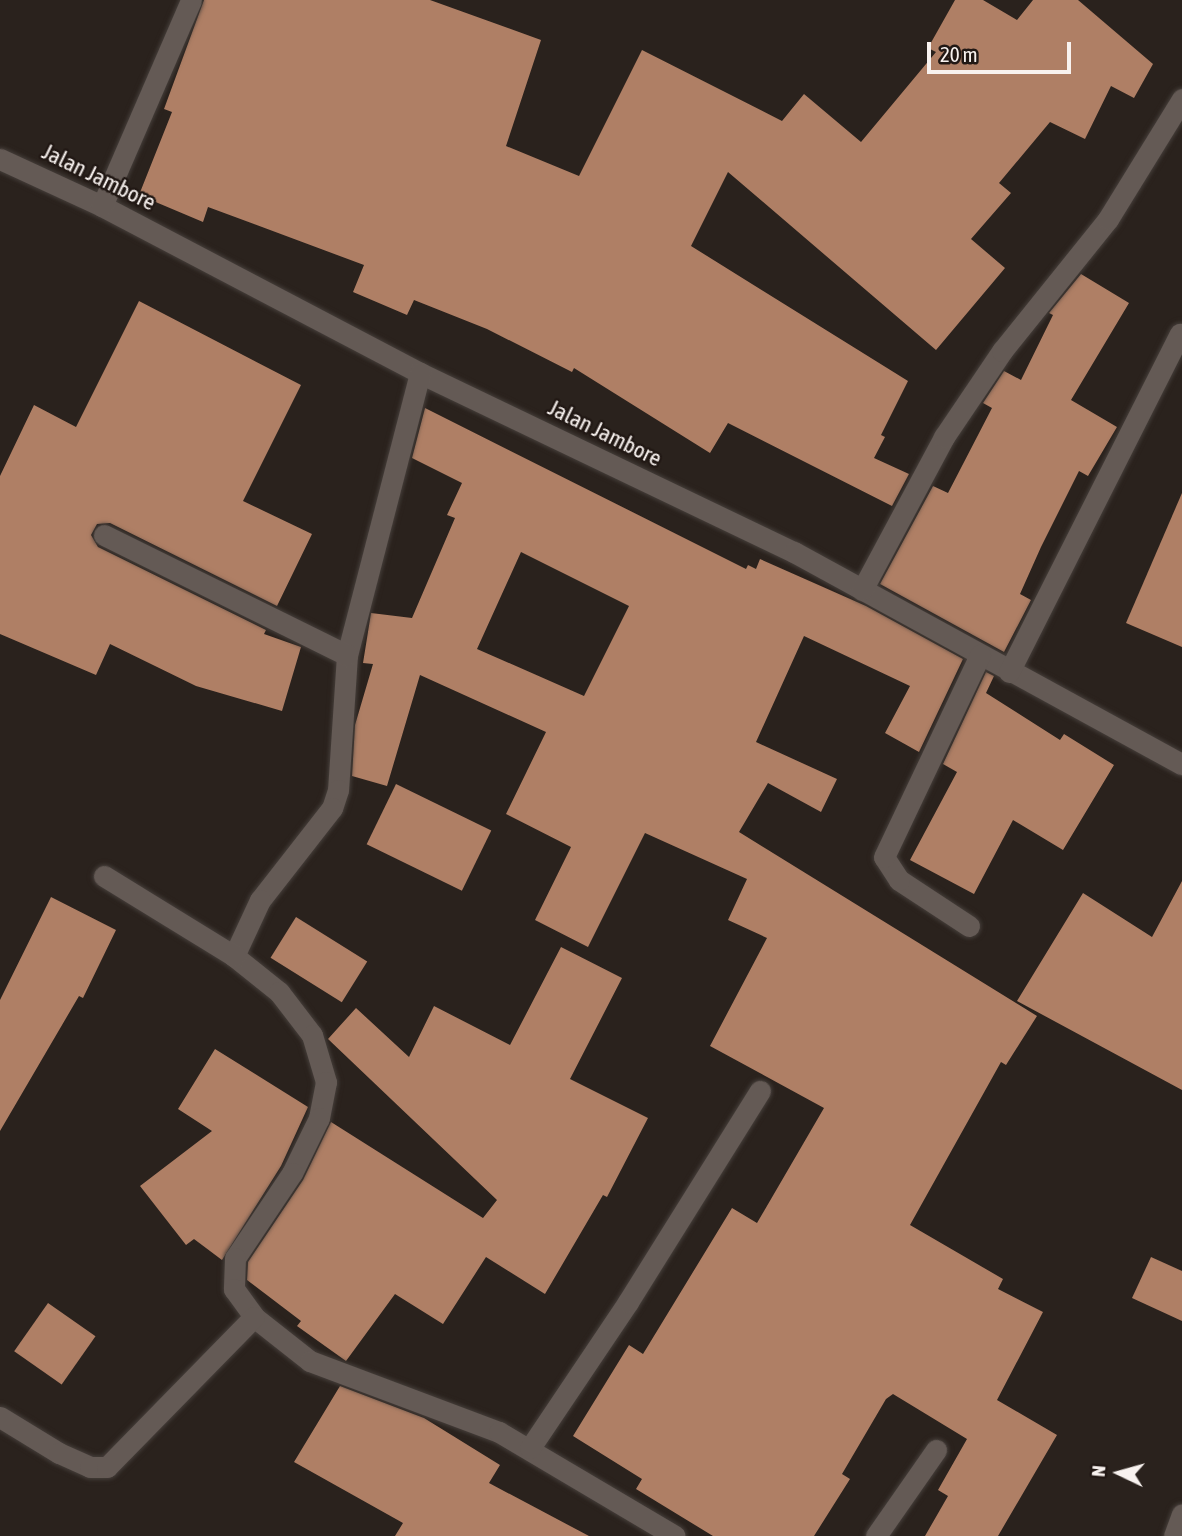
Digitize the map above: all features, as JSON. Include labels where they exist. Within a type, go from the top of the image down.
[{"type":"street","points":[[102,206],[191,0]]},
{"type":"street","points":[[862,590],[944,437],[1002,351],[1108,219],[1182,99]]},
{"type":"street","name":"Jalan Jambore","points":[[0,159],[102,206],[420,373],[794,552],[1009,672],[1182,764]]},
{"type":"street","points":[[1009,672],[1180,334]]},
{"type":"street","points":[[234,956],[260,900],[332,808],[338,790],[347,655],[420,373]]},
{"type":"street","points":[[104,535],[347,655]]},
{"type":"street","points":[[969,926],[899,880],[884,857],[980,655]]},
{"type":"street","points":[[104,876],[234,956],[279,992],[312,1035],[327,1082],[319,1118],[292,1172],[232,1267],[234,1289],[254,1317],[331,1371],[442,1409],[530,1448],[675,1536]]},
{"type":"street","points":[[530,1448],[628,1302],[760,1091]]},
{"type":"street","points":[[0,1417],[59,1453],[90,1467],[107,1467],[254,1317]]},
{"type":"street","points":[[876,1536],[936,1450]]},
{"type":"street","points":[[1174,1536],[1182,1514]]},
{"type":"building","points":[[204,0],[430,0],[541,40],[506,146],[579,176],[642,50],[782,121],[804,94],[861,142],[936,52],[928,48],[955,0],[983,0],[1017,20],[1033,0],[1078,0],[1153,64],[1134,98],[1111,86],[1085,139],[1050,122],[999,183],[1011,193],[971,239],[1005,268],[936,350],[728,172],[691,246],[908,381],[881,435],[885,437],[874,458],[909,474],[892,506],[728,423],[710,453],[574,368],[572,372],[487,329],[414,300],[407,315],[353,292],[364,265],[208,207],[203,222],[139,195],[172,112],[164,109]]},
{"type":"building","points":[[1081,274],[1129,303],[1071,400],[1117,427],[1088,476],[1079,471],[1020,594],[1031,600],[1004,652],[880,584],[933,486],[948,493],[992,408],[983,403],[1004,371],[1021,380],[1053,315],[1049,313]]},
{"type":"building","points":[[139,301],[301,385],[243,501],[312,534],[277,606],[110,523],[97,524],[91,535],[98,547],[266,630],[264,634],[301,647],[282,711],[196,686],[110,644],[96,675],[0,634],[0,476],[34,405],[76,427]]},
{"type":"building","points":[[425,408],[746,569],[748,565],[756,569],[760,559],[866,606],[963,659],[919,752],[885,733],[910,686],[804,636],[756,742],[837,779],[821,812],[768,783],[739,832],[1037,1016],[1006,1065],[1001,1062],[910,1225],[1003,1279],[998,1289],[1043,1312],[997,1400],[1057,1435],[998,1536],[925,1536],[948,1496],[938,1490],[967,1439],[893,1394],[886,1399],[842,1474],[850,1479],[814,1536],[713,1536],[636,1489],[642,1479],[573,1436],[629,1345],[643,1354],[732,1208],[757,1223],[824,1108],[710,1046],[767,938],[728,920],[747,879],[645,833],[588,947],[535,920],[571,847],[506,814],[546,732],[420,675],[387,786],[352,776],[355,725],[373,664],[363,663],[371,613],[412,618],[455,518],[447,515],[462,483],[412,458]],"holes":[[[521,552],[629,606],[584,696],[477,649]]]},
{"type":"building","points":[[1182,493],[1182,647],[1126,623]]},
{"type":"building","points":[[986,672],[994,676],[986,693],[1060,740],[1064,734],[1114,765],[1063,850],[1013,820],[974,894],[910,860],[957,772],[943,764]]},
{"type":"building","points":[[396,784],[491,830],[462,891],[367,844]]},
{"type":"building","points":[[1182,881],[1182,1090],[1017,1001],[1083,893],[1152,937]]},
{"type":"building","points":[[51,897],[116,930],[83,998],[79,996],[0,1131],[0,1000]]},
{"type":"building","points":[[296,917],[367,962],[342,1002],[271,958]]},
{"type":"building","points":[[561,947],[622,978],[570,1079],[648,1118],[607,1197],[603,1195],[545,1294],[486,1257],[443,1324],[395,1294],[346,1361],[297,1326],[301,1321],[247,1280],[248,1262],[303,1180],[331,1122],[483,1218],[497,1200],[328,1039],[356,1008],[409,1057],[434,1006],[510,1045]]},
{"type":"building","points":[[215,1049],[308,1107],[281,1166],[222,1260],[194,1239],[186,1245],[140,1186],[212,1131],[178,1109]]},
{"type":"building","points":[[1151,1257],[1182,1271],[1182,1321],[1132,1298]]},
{"type":"building","points":[[48,1303],[96,1336],[62,1385],[14,1351]]},
{"type":"building","points":[[340,1386],[424,1418],[500,1465],[489,1483],[589,1536],[395,1536],[403,1523],[294,1462]]}]
